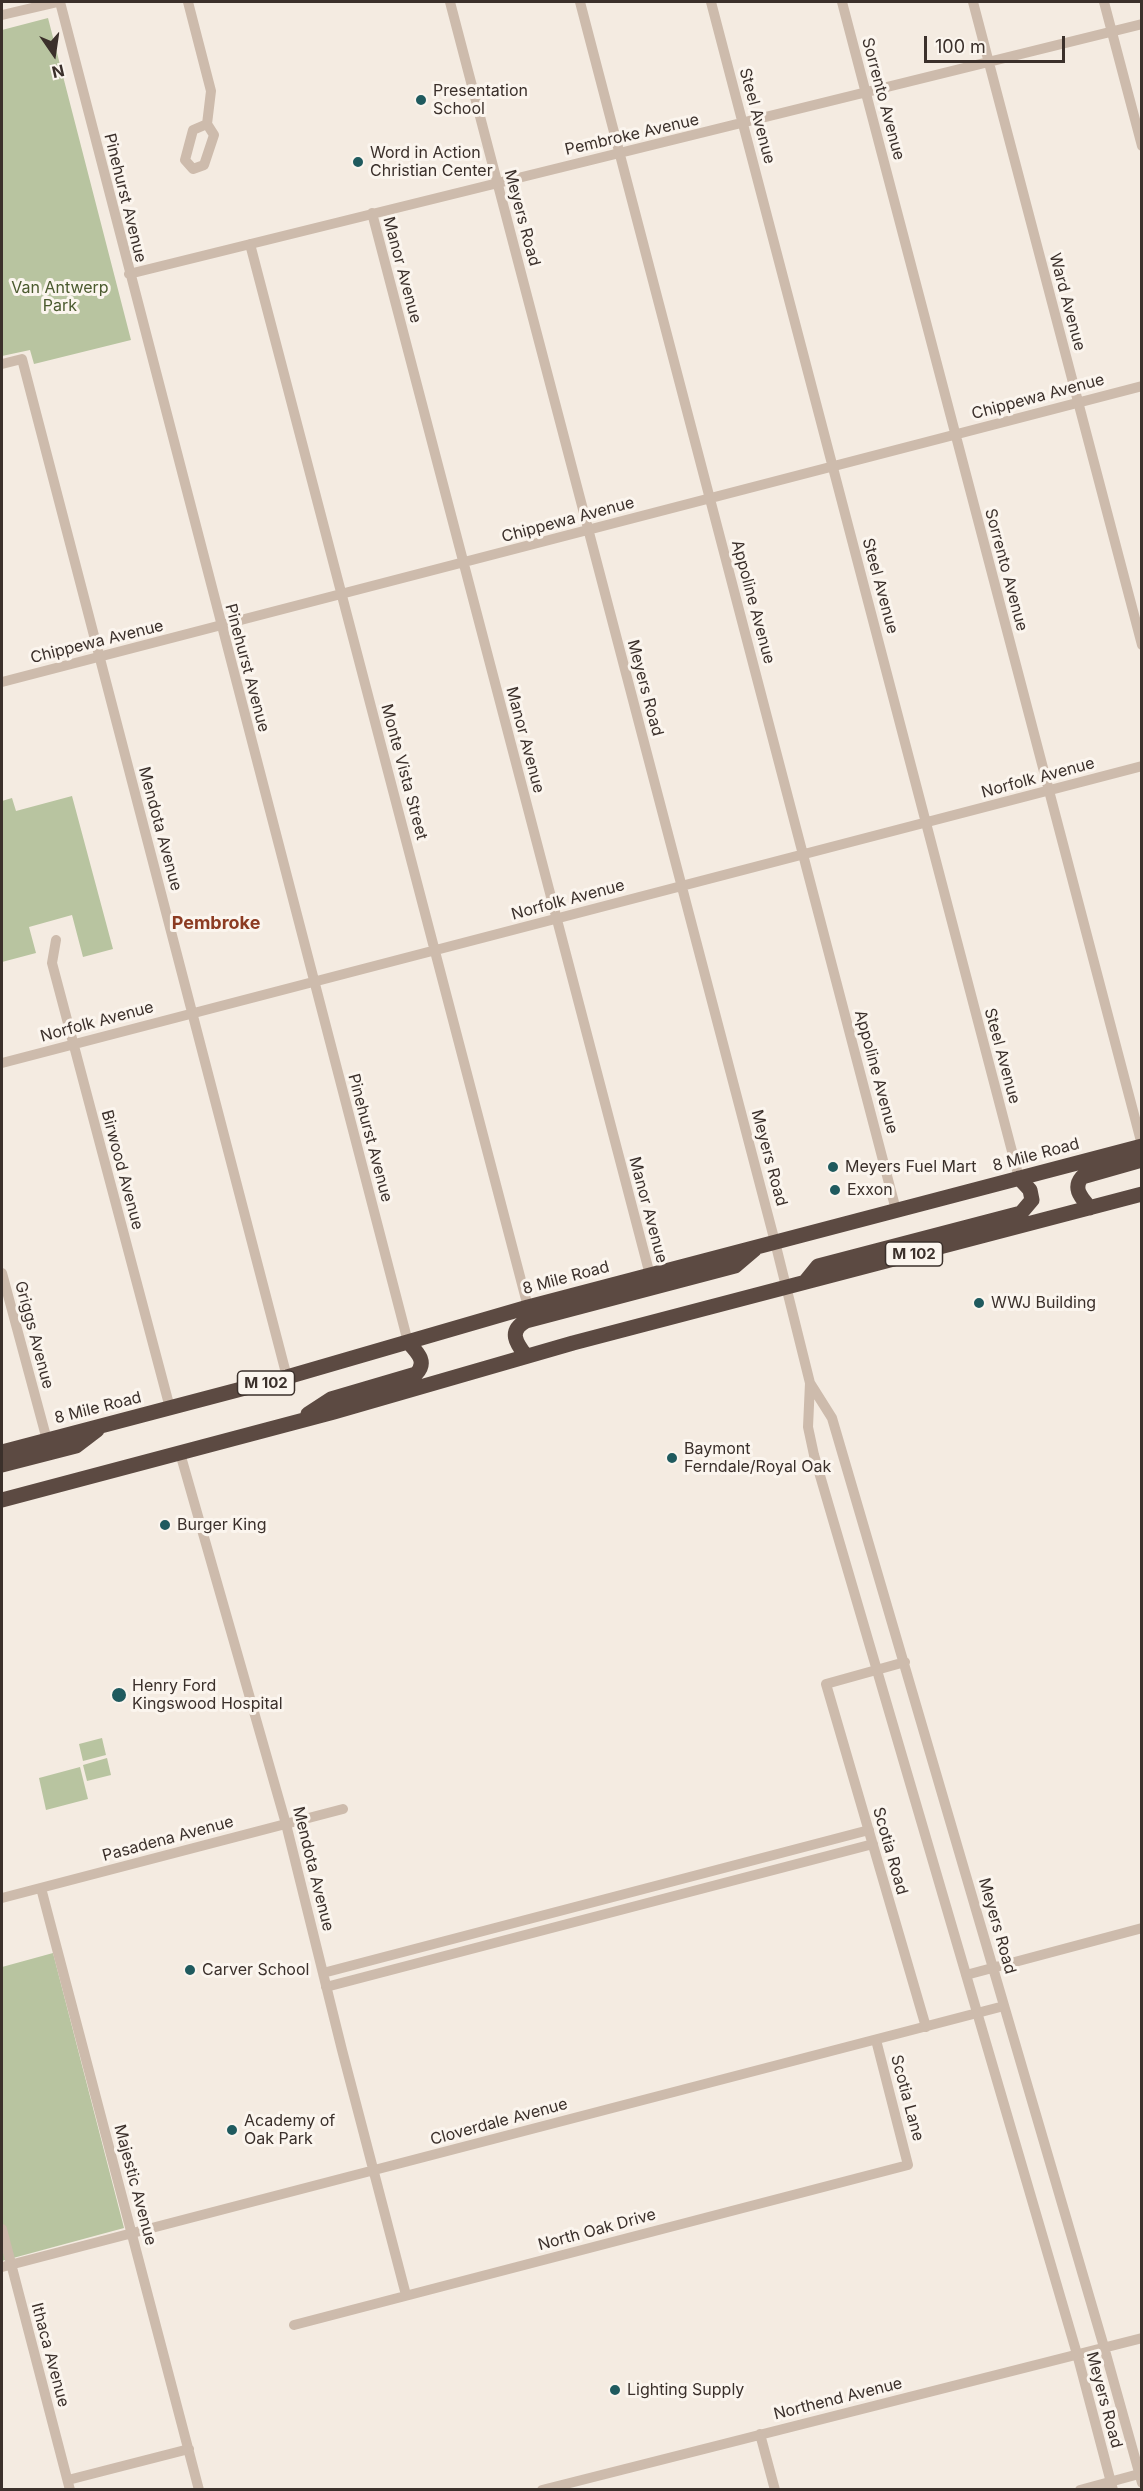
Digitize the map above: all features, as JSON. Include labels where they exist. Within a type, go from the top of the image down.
[{"type":"highway","name":"8 Mile Road","points":[[2,1452],[287,1377],[528,1307],[1142,1146]]},
{"type":"highway","points":[[1090,1208],[1078,1192],[1077,1185],[1082,1177],[1142,1160]]},
{"type":"highway","points":[[805,1282],[818,1266],[1021,1213],[1032,1200],[1030,1190],[1019,1178]]},
{"type":"highway","name":"M 102","points":[[2,1500],[293,1423],[526,1356],[1142,1194]]},
{"type":"highway","points":[[526,1356],[516,1343],[514,1336],[518,1326],[526,1321],[735,1266],[757,1246]]},
{"type":"highway","points":[[293,1423],[331,1400],[416,1374],[421,1368],[422,1361],[408,1342]]},
{"type":"highway","points":[[2,1466],[76,1446],[102,1426]]},
{"type":"street","points":[[2,15],[59,2]]},
{"type":"street","name":"Pinehurst Avenue","points":[[59,2],[408,1342]]},
{"type":"street","points":[[188,2],[211,91],[207,124]]},
{"type":"street","name":"Meyers Road","points":[[450,2],[775,1242],[810,1383],[808,1427],[814,1455],[1077,2354],[1112,2486]]},
{"type":"street","name":"Appoline Avenue","points":[[580,2],[897,1210]]},
{"type":"street","name":"Steel Avenue","points":[[711,2],[1019,1178]]},
{"type":"street","name":"Sorrento Avenue","points":[[842,2],[1142,1146]]},
{"type":"street","name":"Ward Avenue","points":[[973,2],[1142,645]]},
{"type":"street","points":[[1104,2],[1142,146]]},
{"type":"street","name":"Pembroke Avenue","points":[[129,274],[1142,24]]},
{"type":"street","name":"Manor Avenue","points":[[372,213],[650,1275]]},
{"type":"street","name":"Monte Vista Street","points":[[250,244],[528,1307]]},
{"type":"street","name":"Mendota Avenue","points":[[2,364],[22,359],[287,1377]]},
{"type":"street","name":"Chippewa Avenue","points":[[2,682],[1142,386]]},
{"type":"street","name":"Norfolk Avenue","points":[[2,1063],[1142,766]]},
{"type":"street","name":"Birwood Avenue","points":[[56,940],[52,963],[170,1408]]},
{"type":"street","name":"Griggs Avenue","points":[[2,1273],[47,1440]]},
{"type":"street","name":"Meyers Road","points":[[810,1383],[832,1418],[1104,2347],[1140,2479]]},
{"type":"street","name":"Mendota Avenue","points":[[180,1453],[286,1824],[406,2295]]},
{"type":"street","points":[[877,1670],[905,1662]]},
{"type":"street","name":"Scotia Road","points":[[877,1670],[826,1684],[926,2027]]},
{"type":"street","name":"Pasadena Avenue","points":[[2,1898],[343,1809]]},
{"type":"street","points":[[323,1972],[869,1830]]},
{"type":"street","points":[[326,1987],[873,1844]]},
{"type":"street","points":[[774,1855],[778,1869]]},
{"type":"street","name":"Majestic Avenue","points":[[41,1887],[199,2490]]},
{"type":"street","points":[[609,1898],[613,1912]]},
{"type":"street","points":[[522,1921],[526,1935]]},
{"type":"street","points":[[966,1975],[1142,1928]]},
{"type":"street","points":[[435,1944],[438,1958]]},
{"type":"street","name":"Cloverdale Avenue","points":[[6,2266],[1004,2006]]},
{"type":"street","name":"Scotia Lane","points":[[876,2040],[908,2165]]},
{"type":"street","name":"North Oak Drive","points":[[294,2325],[908,2165]]},
{"type":"street","name":"Ithaca Avenue","points":[[2,2229],[6,2266],[69,2485]]},
{"type":"street","name":"Northend Avenue","points":[[542,2490],[1142,2338]]},
{"type":"street","points":[[760,2434],[774,2490]]},
{"type":"street","points":[[69,2485],[189,2449]]},
{"type":"street","points":[[1080,2490],[1112,2486],[1140,2479]]},
{"type":"green space","name":"Van Antwerp Park","points":[[48,18],[131,340],[34,364],[30,350],[2,356],[2,30]]},
{"type":"green space","points":[[72,796],[113,949],[83,957],[72,915],[29,927],[36,953],[2,962],[2,801],[12,798],[16,811]]},
{"type":"green space","points":[[102,1738],[106,1755],[83,1761],[79,1744]]},
{"type":"green space","points":[[107,1758],[111,1775],[87,1781],[83,1765]]},
{"type":"green space","points":[[80,1767],[88,1799],[46,1810],[39,1778]]},
{"type":"green space","points":[[53,1953],[124,2228],[2,2261],[2,1967]]},
{"type":"place","name":"Presentation School","points":[[421,100]]},
{"type":"place","name":"Word in Action Christian Center","points":[[358,162]]},
{"type":"place","name":"Meyers Fuel Mart","points":[[833,1167]]},
{"type":"place","name":"Exxon","points":[[835,1190]]},
{"type":"place","name":"WWJ Building","points":[[979,1303]]},
{"type":"place","name":"Baymont Ferndale/Royal Oak","points":[[672,1458]]},
{"type":"place","name":"Burger King","points":[[165,1525]]},
{"type":"place","name":"Henry Ford Kingswood Hospital","points":[[119,1695]]},
{"type":"place","name":"Carver School","points":[[190,1970]]},
{"type":"place","name":"Academy of Oak Park","points":[[232,2130]]},
{"type":"place","name":"Lighting Supply","points":[[615,2390]]},
{"type":"district","name":"Pembroke","points":[[216,924]]}]
